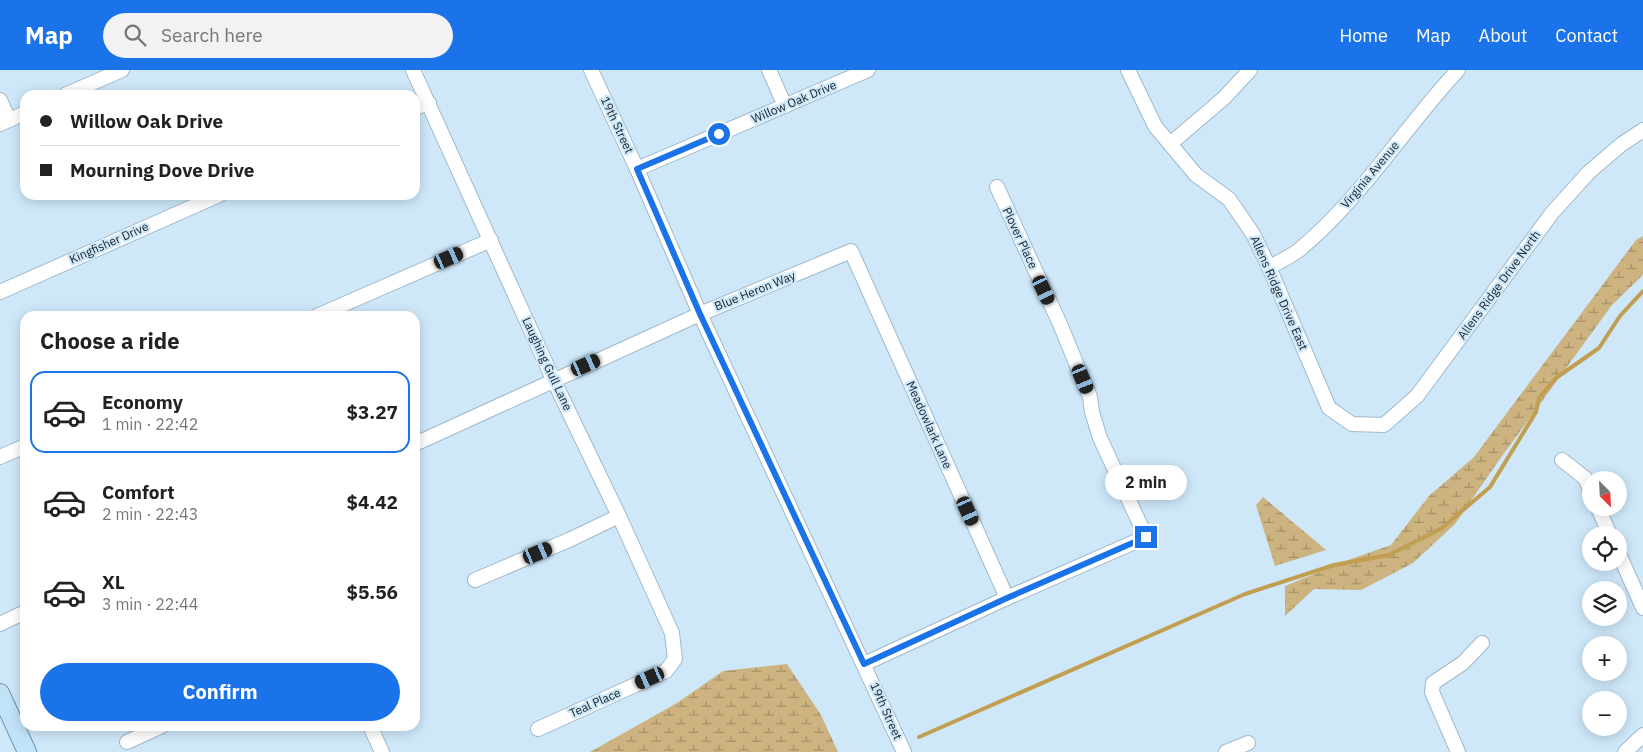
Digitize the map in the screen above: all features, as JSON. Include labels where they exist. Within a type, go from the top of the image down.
[{"type":"main road","points":[[0,693],[27,752]]},
{"type":"street","points":[[77,90],[122,70]]},
{"type":"street","name":"Laughing Gull Lane","points":[[413,70],[672,633],[675,659]]},
{"type":"street","name":"19th Street","points":[[591,70],[637,169],[700,314],[904,752]]},
{"type":"street","points":[[769,70],[785,106]]},
{"type":"street","name":"Willow Oak Drive","points":[[637,169],[868,70]]},
{"type":"street","name":"Allens Ridge Drive East","points":[[1128,70],[1155,126],[1196,175],[1229,199],[1253,234],[1329,408],[1352,424]]},
{"type":"street","points":[[1170,144],[1224,98],[1250,70]]},
{"type":"street","name":"Virginia Avenue","points":[[1269,267],[1297,251],[1331,222],[1433,97],[1458,70]]},
{"type":"street","points":[[0,100],[4,122],[20,115]]},
{"type":"street","points":[[420,106],[429,103]]},
{"type":"street","name":"Allens Ridge Drive North","points":[[1352,424],[1384,426],[1417,396],[1552,213],[1589,172],[1643,130]]},
{"type":"street","name":"Plover Place","points":[[997,187],[1060,324],[1090,397],[1092,412],[1100,438],[1146,537],[1007,598]]},
{"type":"street","name":"Kingfisher Drive","points":[[0,292],[208,200]]},
{"type":"street","points":[[329,311],[491,240]]},
{"type":"street","name":"Blue Heron Way","points":[[420,442],[700,314],[851,251]]},
{"type":"street","name":"Meadowlark Lane","points":[[851,251],[1007,598]]},
{"type":"street","points":[[0,457],[20,448]]},
{"type":"street","points":[[1562,460],[1582,476]]},
{"type":"street","points":[[475,580],[569,540],[619,516]]},
{"type":"street","points":[[1627,571],[1643,608]]},
{"type":"street","points":[[864,664],[1007,598]]},
{"type":"street","points":[[0,624],[20,614]]},
{"type":"street","points":[[1458,752],[1432,692],[1432,683],[1463,663],[1482,643]]},
{"type":"street","name":"Teal Place","points":[[538,729],[666,671],[675,659]]},
{"type":"street","points":[[127,742],[151,731]]},
{"type":"street","points":[[372,731],[382,752]]},
{"type":"street","points":[[1625,752],[1643,734]]},
{"type":"street","points":[[1226,752],[1248,743]]},
{"type":"green space","points":[[1643,236],[1643,275],[1612,305],[1455,524],[1413,563],[1361,590],[1314,589],[1285,616],[1285,586],[1348,560],[1391,545],[1429,496],[1474,457],[1636,240]]},
{"type":"green space","points":[[1263,497],[1326,550],[1275,566],[1256,505]]},
{"type":"green space","points":[[787,664],[821,715],[838,752],[590,752],[677,703],[723,671]]},
{"type":"waterway","points":[[919,737],[1245,594],[1334,565],[1389,555],[1442,528],[1490,487],[1536,412],[1539,398],[1556,378],[1599,348],[1620,316],[1643,291]]},
{"type":"route","points":[[719,134],[637,169],[700,314],[864,664],[1146,537]]}]
